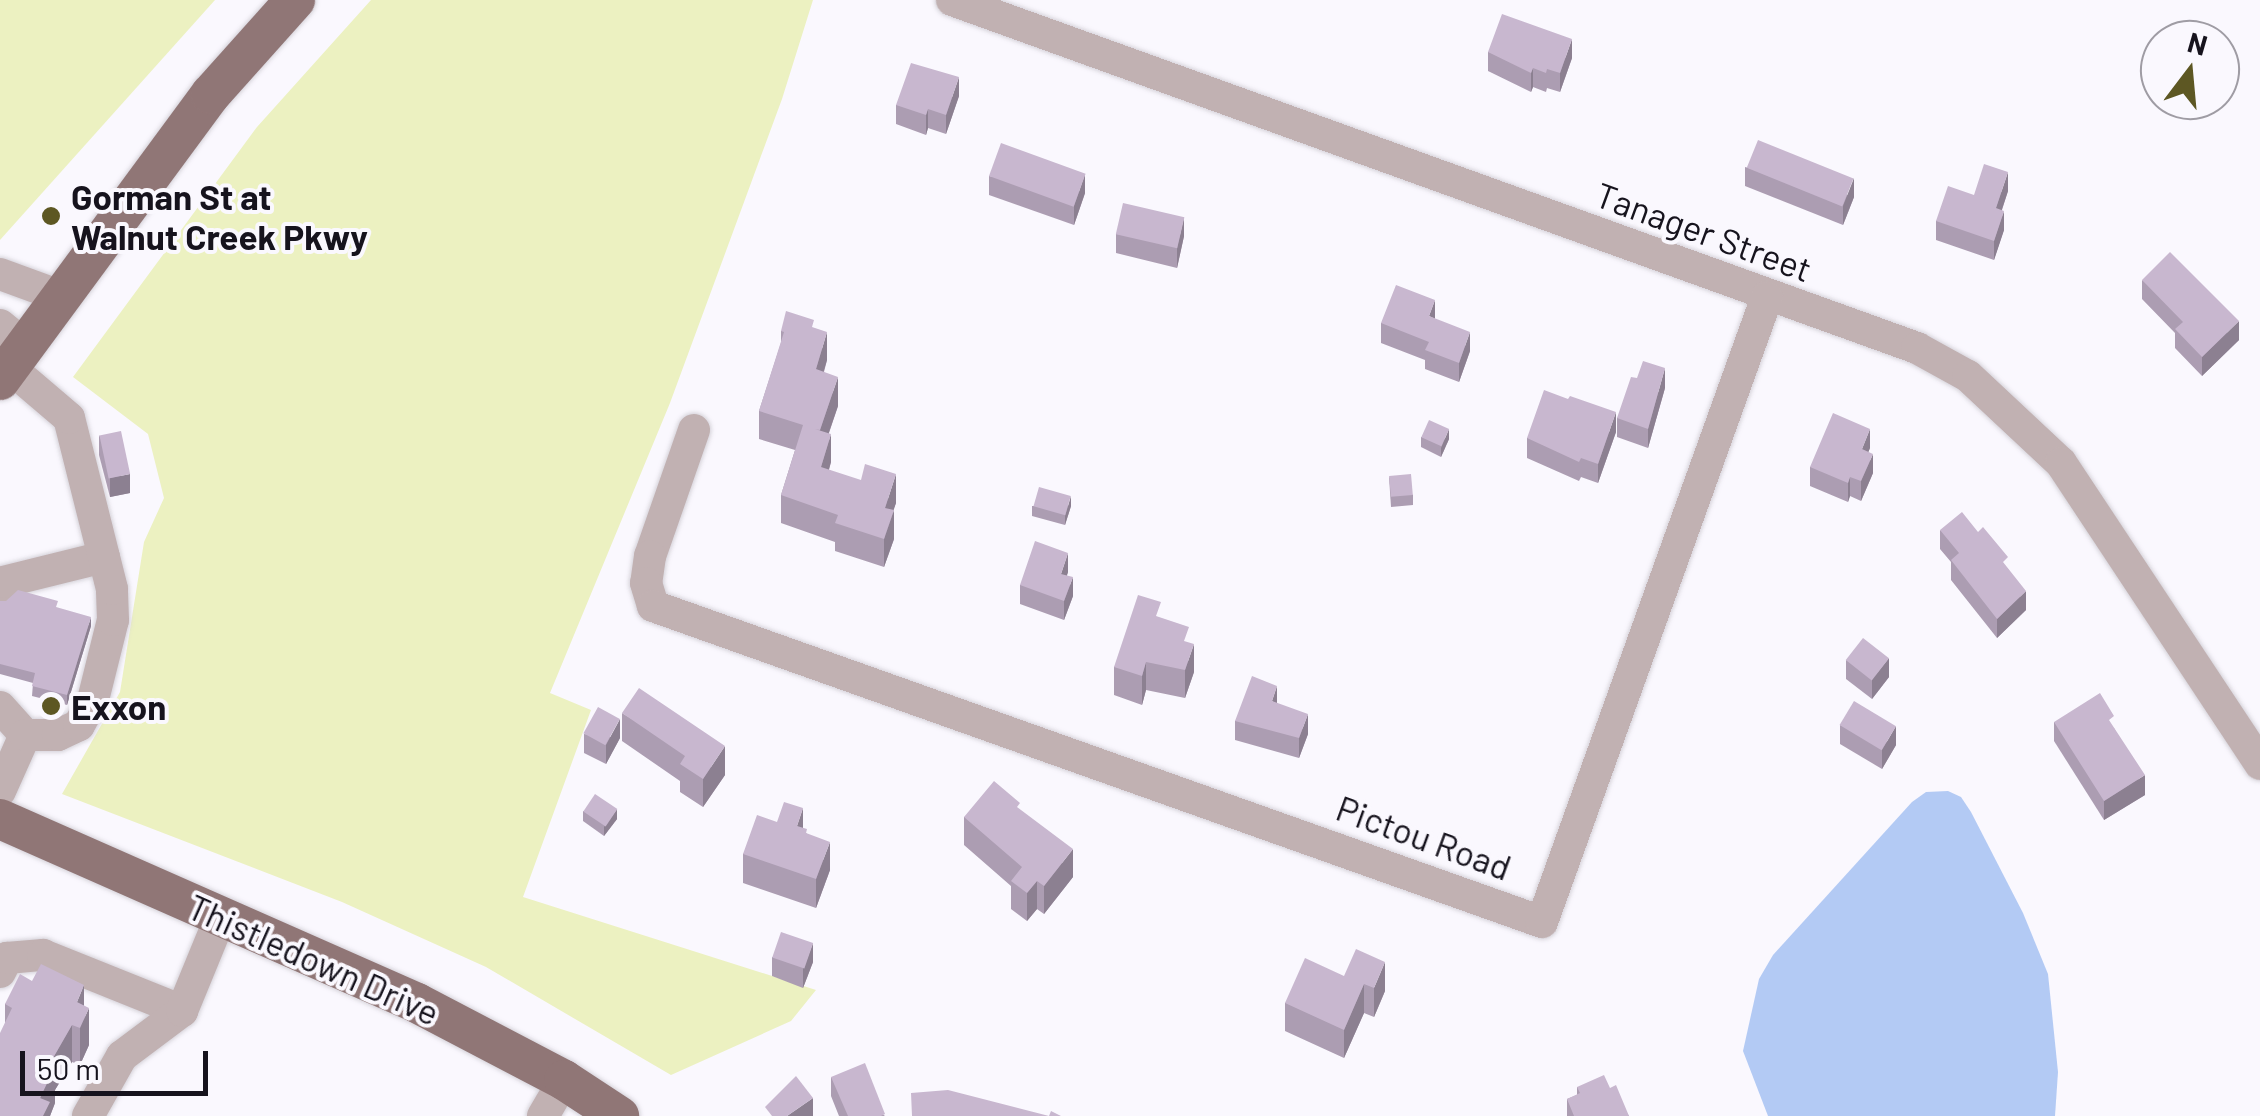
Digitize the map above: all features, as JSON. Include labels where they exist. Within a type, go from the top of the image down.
[{"type":"main road","points":[[8,354],[60,296],[211,94],[294,0]]},
{"type":"main road","name":"Thistledown Drive","points":[[0,819],[418,1003],[564,1080],[619,1116]]},
{"type":"street","name":"Tanager Street","points":[[952,0],[1917,348],[1968,376],[2010,411],[2061,464],[2260,764]]},
{"type":"street","points":[[0,274],[60,296]]},
{"type":"street","name":"Pictou Road","points":[[694,430],[650,556],[646,583],[653,606],[1542,922],[1767,297]]},
{"type":"street","points":[[0,707],[24,734],[58,735],[78,724],[93,700],[113,620],[104,557],[69,418],[8,354]]},
{"type":"street","points":[[0,592],[3,582],[104,557]]},
{"type":"street","points":[[0,792],[24,734]]},
{"type":"street","points":[[88,1116],[122,1056],[182,1012],[220,916]]},
{"type":"street","points":[[1,968],[7,958],[43,955],[182,1012]]},
{"type":"street","points":[[543,1116],[564,1080]]},
{"type":"green space","points":[[0,0],[215,0],[0,240]]},
{"type":"green space","points":[[371,0],[813,0],[782,99],[670,403],[550,693],[591,710],[523,897],[816,990],[791,1021],[671,1075],[486,967],[342,902],[62,794],[120,692],[144,542],[164,498],[148,434],[73,377],[257,127]]},
{"type":"water","points":[[1948,791],[1961,797],[1971,812],[2023,913],[2048,974],[2058,1072],[2055,1116],[1768,1116],[1743,1051],[1759,979],[1773,955],[1912,802],[1926,792]]},
{"type":"building","points":[[1502,14],[1572,39],[1560,73],[1533,68],[1531,73],[1488,52]]},
{"type":"building","points":[[911,63],[959,77],[946,115],[928,109],[926,115],[896,105]]},
{"type":"building","points":[[1758,140],[1853,179],[1842,206],[1747,168]]},
{"type":"building","points":[[1001,143],[1086,174],[1074,207],[989,176]]},
{"type":"building","points":[[1984,164],[2008,172],[1996,208],[2004,211],[1994,241],[1936,221],[1948,186],[1974,195]]},
{"type":"building","points":[[1123,203],[1184,217],[1177,248],[1116,234]]},
{"type":"building","points":[[2170,252],[2239,321],[2202,357],[2175,329],[2183,322],[2142,280]]},
{"type":"building","points":[[1396,285],[1435,300],[1429,316],[1470,332],[1459,363],[1425,350],[1429,342],[1381,323]]},
{"type":"building","points":[[786,311],[814,320],[812,327],[827,332],[816,369],[838,377],[820,430],[815,429],[831,434],[821,467],[861,480],[865,464],[896,474],[885,508],[894,510],[884,539],[835,523],[838,515],[781,495],[803,425],[759,411],[784,332],[781,331]]},
{"type":"building","points":[[1643,361],[1665,368],[1648,429],[1617,418],[1631,377],[1637,378]]},
{"type":"building","points":[[1544,390],[1616,412],[1598,464],[1581,458],[1579,462],[1527,438]]},
{"type":"building","points":[[1833,413],[1870,429],[1862,449],[1873,454],[1861,481],[1850,477],[1848,483],[1810,467]]},
{"type":"building","points":[[1429,420],[1449,429],[1441,446],[1421,437]]},
{"type":"building","points":[[121,431],[130,474],[109,479],[99,436]]},
{"type":"building","points":[[1411,474],[1413,495],[1391,497],[1389,476]]},
{"type":"building","points":[[1039,487],[1071,496],[1065,515],[1033,506]]},
{"type":"building","points":[[1962,512],[1978,532],[1983,527],[2008,557],[2003,562],[2026,591],[1997,619],[1951,560],[1959,553],[1940,530]]},
{"type":"building","points":[[1035,541],[1068,553],[1061,574],[1073,577],[1064,601],[1020,585]]},
{"type":"building","points":[[18,590],[58,601],[56,607],[91,617],[67,695],[32,686],[35,673],[0,664],[0,601],[6,601]]},
{"type":"building","points":[[1138,595],[1161,602],[1156,616],[1189,627],[1184,641],[1194,644],[1185,670],[1146,662],[1142,676],[1114,667]]},
{"type":"building","points":[[1863,638],[1889,658],[1872,680],[1846,660]]},
{"type":"building","points":[[1252,676],[1277,686],[1272,701],[1308,714],[1299,738],[1235,721]]},
{"type":"building","points":[[639,688],[725,746],[703,779],[680,764],[685,756],[622,713]]},
{"type":"building","points":[[2100,693],[2114,716],[2109,720],[2145,775],[2104,801],[2054,722]]},
{"type":"building","points":[[1854,701],[1896,726],[1882,750],[1840,725]]},
{"type":"building","points":[[598,707],[620,719],[605,745],[583,733]]},
{"type":"building","points":[[994,781],[1020,803],[1017,807],[1073,849],[1044,886],[1037,881],[1027,893],[1011,881],[1022,867],[964,817]]},
{"type":"building","points":[[595,794],[617,809],[606,827],[583,811]]},
{"type":"building","points":[[784,802],[803,808],[797,826],[830,842],[816,879],[743,854],[757,815],[777,822]]},
{"type":"building","points":[[781,932],[813,943],[804,969],[772,958]]},
{"type":"building","points":[[1356,949],[1385,962],[1374,988],[1364,984],[1344,1030],[1285,1003],[1305,958],[1344,976]]},
{"type":"building","points":[[41,964],[84,985],[77,1002],[89,1008],[80,1028],[72,1025],[49,1065],[55,1067],[40,1098],[50,1102],[43,1116],[0,1116],[0,1033],[12,1008],[5,1004],[20,974],[32,981]]},
{"type":"building","points":[[865,1063],[885,1114],[848,1116],[831,1077]]},
{"type":"building","points":[[1604,1075],[1610,1088],[1616,1085],[1629,1116],[1574,1116],[1567,1099],[1580,1093],[1577,1087]]},
{"type":"building","points":[[796,1076],[813,1098],[787,1116],[772,1116],[765,1107]]},
{"type":"building","points":[[948,1090],[1049,1116],[912,1116],[911,1093]]},
{"type":"place","name":"Gorman St at Walnut Creek Pkwy","points":[[51,216]]},
{"type":"place","name":"Exxon","points":[[51,706]]}]
